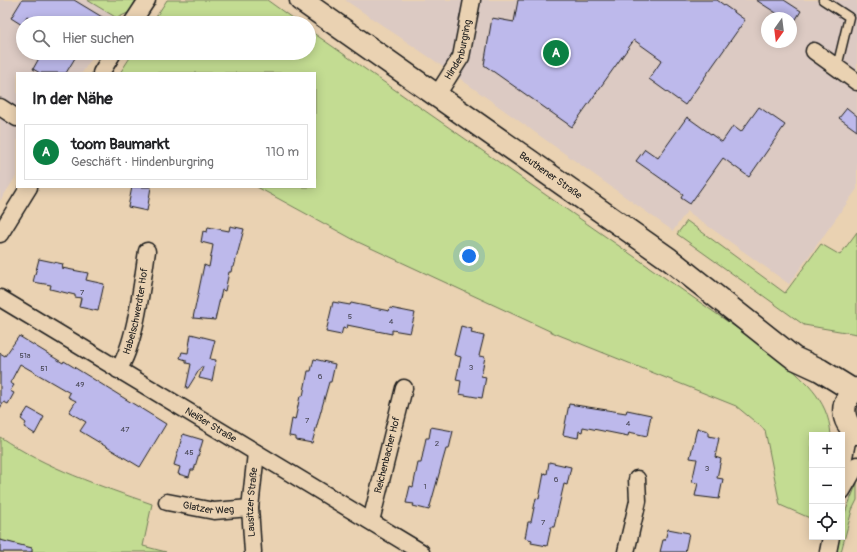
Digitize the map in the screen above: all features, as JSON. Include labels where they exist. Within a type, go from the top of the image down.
[{"type":"main road","name":"Beuthener Straße","points":[[301,0],[669,259],[794,358],[820,370],[852,395]]},
{"type":"main road","points":[[852,395],[846,420],[853,430]]},
{"type":"street","points":[[137,16],[147,0]]},
{"type":"street","name":"Hindenburgring","points":[[437,95],[461,57],[472,0]]},
{"type":"street","points":[[814,52],[857,82]]},
{"type":"street","points":[[102,72],[109,60]]},
{"type":"street","points":[[0,107],[16,117]]},
{"type":"street","points":[[0,234],[28,188]]},
{"type":"street","name":"Habelschwerdter Hof","points":[[118,370],[124,361],[132,335],[147,251]]},
{"type":"street","name":"Neißer Straße","points":[[0,298],[421,552]]},
{"type":"street","name":"Reichenbacher Hof","points":[[371,522],[404,388]]},
{"type":"street","points":[[845,457],[853,430]]},
{"type":"street","name":"Lausitzer Straße","points":[[253,552],[250,508],[256,452]]},
{"type":"street","points":[[845,486],[857,465]]},
{"type":"street","points":[[626,552],[638,501],[637,479]]},
{"type":"street","name":"Glatzer Weg","points":[[167,502],[214,511],[250,508]]},
{"type":"street","points":[[828,552],[830,540]]},
{"type":"lane","points":[[822,0],[848,18],[837,67]]},
{"type":"shaded area","points":[[0,0],[87,0],[114,16],[16,16],[16,60],[90,60],[83,72],[16,72],[16,177],[0,201]]},
{"type":"shaded area","points":[[345,0],[857,0],[857,189],[789,284],[687,211],[673,231],[438,63]]},
{"type":"green space","points":[[87,0],[136,0],[130,12],[121,16],[114,16]]},
{"type":"green space","points":[[167,0],[267,0],[289,16],[157,16]]},
{"type":"green space","points":[[316,35],[777,356],[805,382],[813,390],[825,410],[831,432],[809,432],[809,518],[780,505],[765,430],[736,406],[554,333],[358,242],[259,188],[316,188],[316,72],[121,72],[128,60],[316,60]]},
{"type":"green space","points":[[687,221],[785,293],[821,244],[840,255],[857,232],[857,334],[804,325],[677,234]]},
{"type":"green space","points":[[0,437],[55,467],[93,483],[152,504],[143,546],[166,552],[0,552]]},
{"type":"green space","points":[[857,483],[857,500],[852,510],[845,537],[845,513]]},
{"type":"green space","points":[[837,540],[844,540],[841,552],[835,552]]},
{"type":"building","points":[[22,0],[74,0],[100,16],[16,16],[16,21],[11,18]]},
{"type":"building","points":[[518,0],[717,0],[745,20],[685,105],[649,79],[662,60],[634,40],[572,127],[484,65],[492,18],[514,22]]},
{"type":"building","points":[[756,0],[784,0],[801,11],[797,18],[797,12],[775,12]]},
{"type":"building","points":[[38,60],[74,60],[67,72],[38,72],[33,69]]},
{"type":"building","points":[[759,107],[785,125],[749,177],[723,158],[690,204],[681,198],[683,194],[636,161],[645,149],[658,158],[687,117],[722,142],[733,126],[741,132]]},
{"type":"building","points":[[847,108],[857,116],[857,131],[839,118]]},
{"type":"building","points":[[132,188],[151,188],[147,211],[128,207]]},
{"type":"building","points":[[230,226],[244,229],[234,267],[232,267],[231,272],[229,272],[225,291],[222,290],[215,320],[193,318],[204,265],[209,267],[213,245],[201,242],[203,231],[207,232],[208,227],[229,231]]},
{"type":"building","points":[[39,259],[63,264],[62,268],[88,273],[86,280],[104,284],[98,311],[79,307],[81,298],[75,297],[75,295],[50,289],[51,285],[33,282]]},
{"type":"building","points":[[333,302],[350,305],[351,303],[389,311],[390,308],[415,313],[410,333],[392,330],[392,334],[347,325],[346,329],[343,328],[341,335],[326,332]]},
{"type":"building","points":[[461,326],[472,329],[471,333],[484,336],[479,356],[485,357],[481,376],[486,377],[482,398],[459,394],[461,381],[456,380],[461,357],[454,355]]},
{"type":"building","points":[[191,334],[215,340],[210,359],[216,360],[212,381],[199,378],[203,367],[201,367],[188,388],[186,388],[191,364],[186,363],[186,360],[180,358],[182,352],[188,353]]},
{"type":"building","points":[[19,336],[63,363],[64,361],[166,424],[140,467],[80,431],[86,422],[69,412],[76,401],[68,397],[70,393],[20,364],[10,383],[14,385],[10,391],[14,393],[8,404],[4,402],[0,408],[0,353],[5,356]]},
{"type":"building","points":[[314,359],[335,364],[312,443],[296,440],[296,437],[289,436],[292,419],[295,420],[300,396],[303,396],[308,371],[311,371]]},
{"type":"building","points":[[569,404],[626,413],[627,410],[651,415],[647,436],[629,432],[628,436],[583,427],[582,432],[579,431],[578,438],[563,435]]},
{"type":"building","points":[[28,408],[44,417],[35,434],[24,427],[26,423],[21,419]]},
{"type":"building","points":[[431,427],[453,431],[449,449],[446,449],[429,510],[413,506],[414,504],[406,503],[410,486],[413,487],[418,463],[421,463],[426,438],[429,438]]},
{"type":"building","points":[[697,428],[708,431],[708,436],[719,438],[715,457],[721,459],[717,478],[723,479],[719,499],[695,496],[698,483],[692,482],[697,459],[690,458]]},
{"type":"building","points":[[183,434],[203,440],[194,470],[191,470],[189,477],[178,474],[180,467],[174,465]]},
{"type":"building","points":[[549,462],[571,467],[567,485],[564,484],[554,527],[551,527],[547,546],[531,543],[532,540],[525,538],[528,522],[531,522],[536,498],[539,499],[544,473],[547,474]]},
{"type":"building","points":[[668,529],[689,533],[685,552],[660,552]]},
{"type":"building","points":[[0,540],[32,548],[32,552],[0,552]]},
{"type":"place","name":"toom Baumarkt","points":[[556,53]]}]
